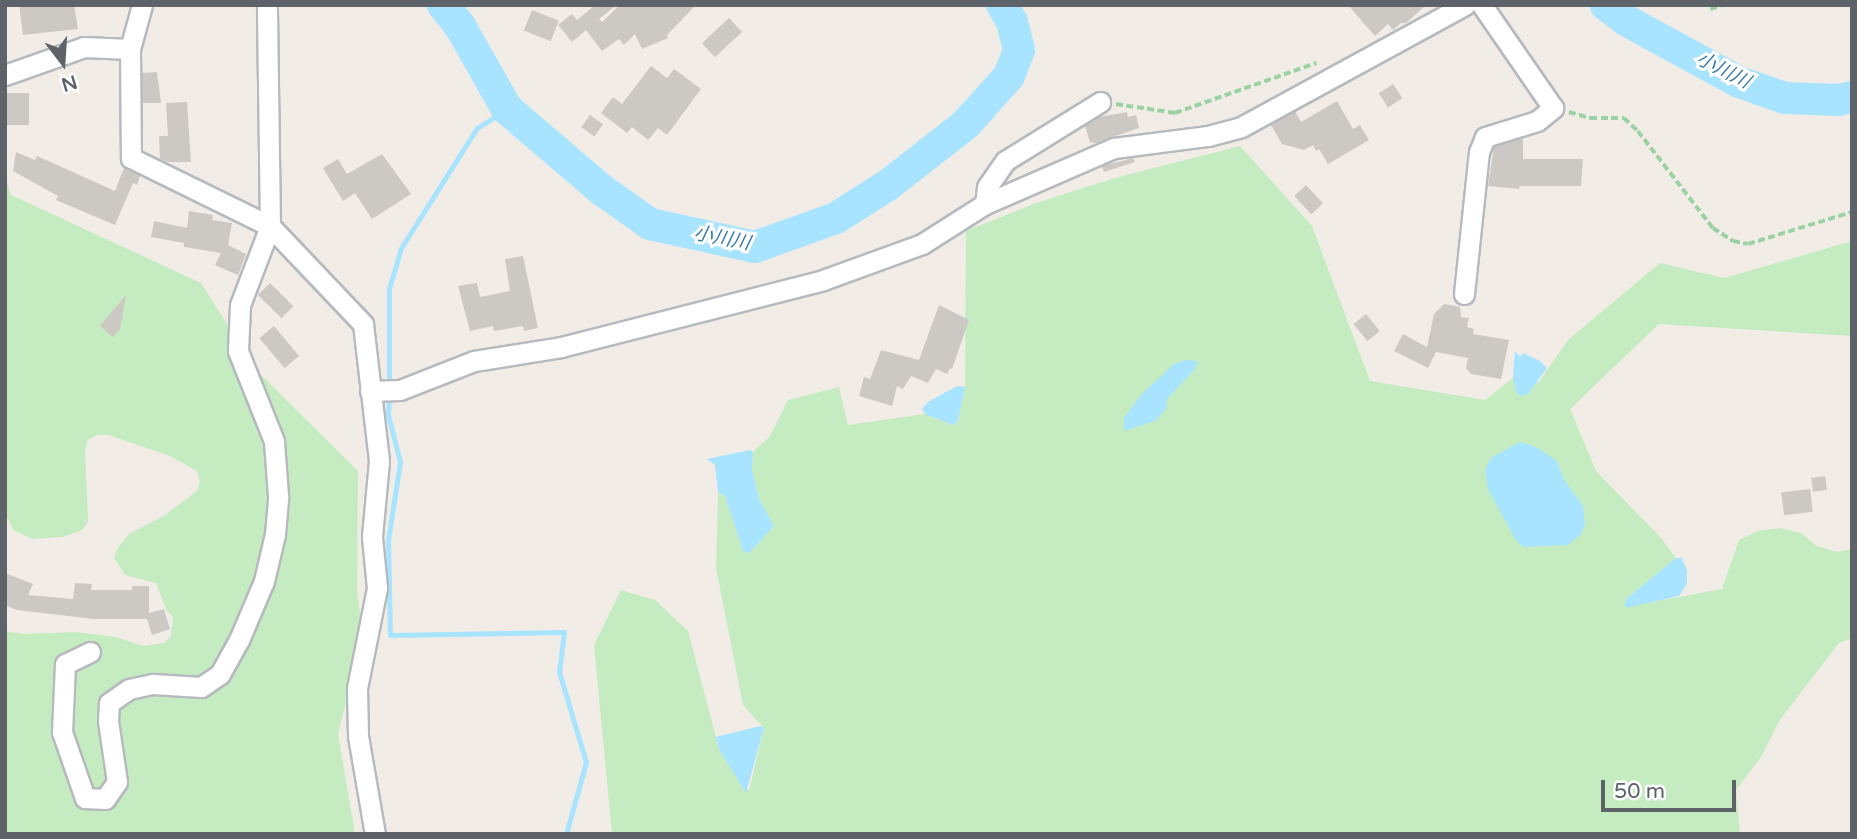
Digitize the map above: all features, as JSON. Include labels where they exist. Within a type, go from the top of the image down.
[{"type":"street","points":[[142,5],[130,49],[131,158],[270,226],[363,324],[379,461],[372,537],[377,588],[357,688],[358,736],[375,834]]},
{"type":"street","points":[[90,652],[65,664],[62,732],[85,798],[106,799],[117,782],[108,721],[109,703],[129,689],[153,684],[201,687],[219,674],[239,640],[264,581],[275,534],[278,496],[274,441],[238,351],[240,305],[270,226],[267,5]]},
{"type":"street","points":[[370,391],[400,390],[474,361],[561,347],[823,280],[922,244],[985,204],[1114,148],[1208,136],[1241,127],[1465,5]]},
{"type":"street","points":[[1464,294],[1479,152],[1485,136],[1537,121],[1553,108],[1482,5]]},
{"type":"street","points":[[5,75],[84,47],[130,49]]},
{"type":"street","points":[[985,204],[987,187],[1006,161],[1100,102]]},
{"type":"path","points":[[1710,9],[1723,5]]},
{"type":"path","points":[[1100,102],[1175,113],[1324,61]]},
{"type":"path","points":[[1553,108],[1590,118],[1624,118],[1638,131],[1713,228],[1733,241],[1748,244],[1852,212]]},
{"type":"green space","points":[[1240,146],[1312,226],[1370,381],[1485,400],[1513,378],[1516,392],[1539,382],[1568,340],[1660,263],[1724,278],[1852,241],[1852,336],[1659,324],[1570,409],[1596,471],[1662,539],[1676,558],[1626,599],[1625,607],[1722,589],[1739,540],[1758,531],[1780,528],[1801,533],[1817,546],[1836,552],[1852,549],[1852,638],[1839,643],[1779,721],[1761,757],[1736,790],[1740,834],[612,834],[594,645],[621,590],[655,600],[688,631],[719,749],[749,791],[764,728],[743,705],[716,568],[718,492],[725,496],[743,551],[749,552],[774,526],[759,499],[752,470],[753,452],[770,436],[788,400],[839,387],[848,425],[925,414],[953,425],[958,421],[965,387],[966,231],[1036,203],[1115,178]]},
{"type":"green space","points":[[5,177],[11,195],[201,283],[256,370],[358,471],[357,591],[363,633],[338,734],[355,834],[5,834],[5,631],[23,634],[76,632],[115,637],[144,646],[164,643],[171,636],[173,616],[167,611],[156,583],[125,575],[114,558],[117,549],[129,534],[165,515],[197,491],[200,481],[197,471],[170,456],[108,435],[97,435],[88,440],[85,449],[88,522],[82,530],[63,537],[32,539],[13,530],[5,512]]},
{"type":"water","points":[[1515,351],[1520,357],[1523,353],[1540,361],[1547,368],[1528,394],[1521,396],[1516,392],[1513,378]]},
{"type":"water","points":[[1186,360],[1198,361],[1195,369],[1167,399],[1166,409],[1155,421],[1124,431],[1124,418],[1141,395],[1174,364]]},
{"type":"water","points":[[957,386],[965,387],[958,421],[953,425],[925,414],[922,409],[928,402]]},
{"type":"water","points":[[1520,442],[1536,447],[1557,461],[1563,478],[1583,506],[1585,524],[1581,534],[1568,545],[1523,547],[1515,539],[1488,489],[1485,470],[1491,458]]},
{"type":"water","points":[[750,450],[753,452],[752,470],[759,499],[774,526],[749,553],[743,551],[725,496],[718,492],[715,465],[707,459]]},
{"type":"water","points":[[1676,558],[1682,558],[1687,570],[1687,584],[1679,596],[1625,608],[1626,599]]},
{"type":"water","points":[[760,726],[764,728],[746,793],[719,749],[716,737]]},
{"type":"building","points":[[19,5],[74,5],[78,29],[23,35]]},
{"type":"building","points":[[595,5],[614,7],[599,19],[602,22],[620,5],[696,5],[667,35],[668,38],[642,49],[635,34],[624,45],[619,39],[602,51],[586,30],[572,42],[558,25],[572,14],[577,20]]},
{"type":"building","points":[[1348,5],[1426,5],[1406,23],[1401,23],[1393,30],[1388,24],[1375,36]]},
{"type":"building","points":[[532,10],[559,21],[551,41],[524,30]]},
{"type":"building","points":[[729,18],[742,32],[715,57],[702,43]]},
{"type":"building","points":[[651,66],[667,78],[674,69],[701,89],[667,135],[658,128],[648,140],[632,127],[627,133],[601,113],[613,97],[622,104]]},
{"type":"building","points":[[157,72],[161,103],[143,103],[142,73]]},
{"type":"building","points":[[1393,84],[1402,98],[1388,108],[1379,93]]},
{"type":"building","points":[[5,93],[29,93],[29,125],[5,125]]},
{"type":"building","points":[[1337,101],[1353,129],[1360,125],[1369,140],[1328,164],[1319,149],[1316,151],[1313,145],[1304,150],[1282,144],[1271,125],[1295,111],[1301,122]]},
{"type":"building","points":[[187,102],[191,162],[168,162],[160,159],[159,136],[168,136],[166,103]]},
{"type":"building","points":[[1127,112],[1128,117],[1136,115],[1139,128],[1095,143],[1090,142],[1085,126],[1099,117]]},
{"type":"building","points":[[590,115],[603,124],[595,136],[581,127]]},
{"type":"building","points":[[1523,138],[1523,159],[1583,159],[1581,186],[1519,186],[1520,189],[1488,186],[1494,147]]},
{"type":"building","points":[[16,152],[35,160],[37,156],[115,191],[124,168],[140,176],[137,185],[133,183],[115,225],[56,200],[58,196],[13,171]]},
{"type":"building","points":[[382,154],[411,194],[372,219],[355,193],[343,201],[323,168],[338,159],[347,174]]},
{"type":"building","points":[[1133,158],[1135,162],[1104,172],[1102,166]]},
{"type":"building","points":[[1306,185],[1323,203],[1311,214],[1294,196]]},
{"type":"building","points":[[189,211],[213,215],[212,220],[232,223],[228,245],[246,254],[238,275],[215,265],[221,253],[184,247],[184,243],[151,237],[154,221],[187,228]]},
{"type":"building","points":[[523,256],[538,328],[524,331],[523,326],[494,331],[493,326],[470,331],[458,286],[477,283],[480,297],[510,291],[505,259]]},
{"type":"building","points":[[270,283],[293,306],[281,318],[258,295]]},
{"type":"building","points":[[126,295],[120,329],[113,337],[100,326]]},
{"type":"building","points":[[1444,304],[1460,307],[1461,317],[1469,318],[1467,327],[1474,329],[1473,334],[1509,340],[1501,379],[1471,374],[1466,368],[1468,358],[1436,352],[1428,368],[1394,351],[1403,334],[1427,347],[1434,314]]},
{"type":"building","points":[[939,305],[969,320],[952,369],[950,368],[947,374],[936,369],[928,383],[911,376],[903,389],[897,386],[892,406],[859,396],[864,377],[870,379],[881,350],[919,360]]},
{"type":"building","points":[[1366,314],[1380,331],[1367,341],[1354,324]]},
{"type":"building","points":[[274,326],[299,356],[285,368],[259,338]]},
{"type":"building","points":[[1825,476],[1827,490],[1813,492],[1811,478]]},
{"type":"building","points":[[1810,489],[1813,512],[1784,515],[1781,493]]},
{"type":"building","points":[[5,573],[33,584],[28,595],[73,599],[75,583],[92,584],[91,590],[132,590],[132,586],[149,586],[149,613],[164,609],[170,629],[152,635],[147,619],[94,619],[17,610],[5,605]]},
{"type":"waterway","name":"小川川","points":[[443,5],[460,26],[507,109],[602,190],[650,224],[755,247],[836,218],[888,185],[966,124],[1009,76],[1019,50],[1012,22],[1002,5]]},
{"type":"waterway","name":"小川川","points":[[1606,5],[1627,21],[1739,82],[1785,98],[1839,100],[1852,97]]},
{"type":"waterway","points":[[389,386],[389,289],[401,248],[477,128],[507,109]]},
{"type":"waterway","points":[[389,396],[388,415],[400,462],[388,540],[390,635],[564,632],[559,672],[586,762],[566,834]]}]
